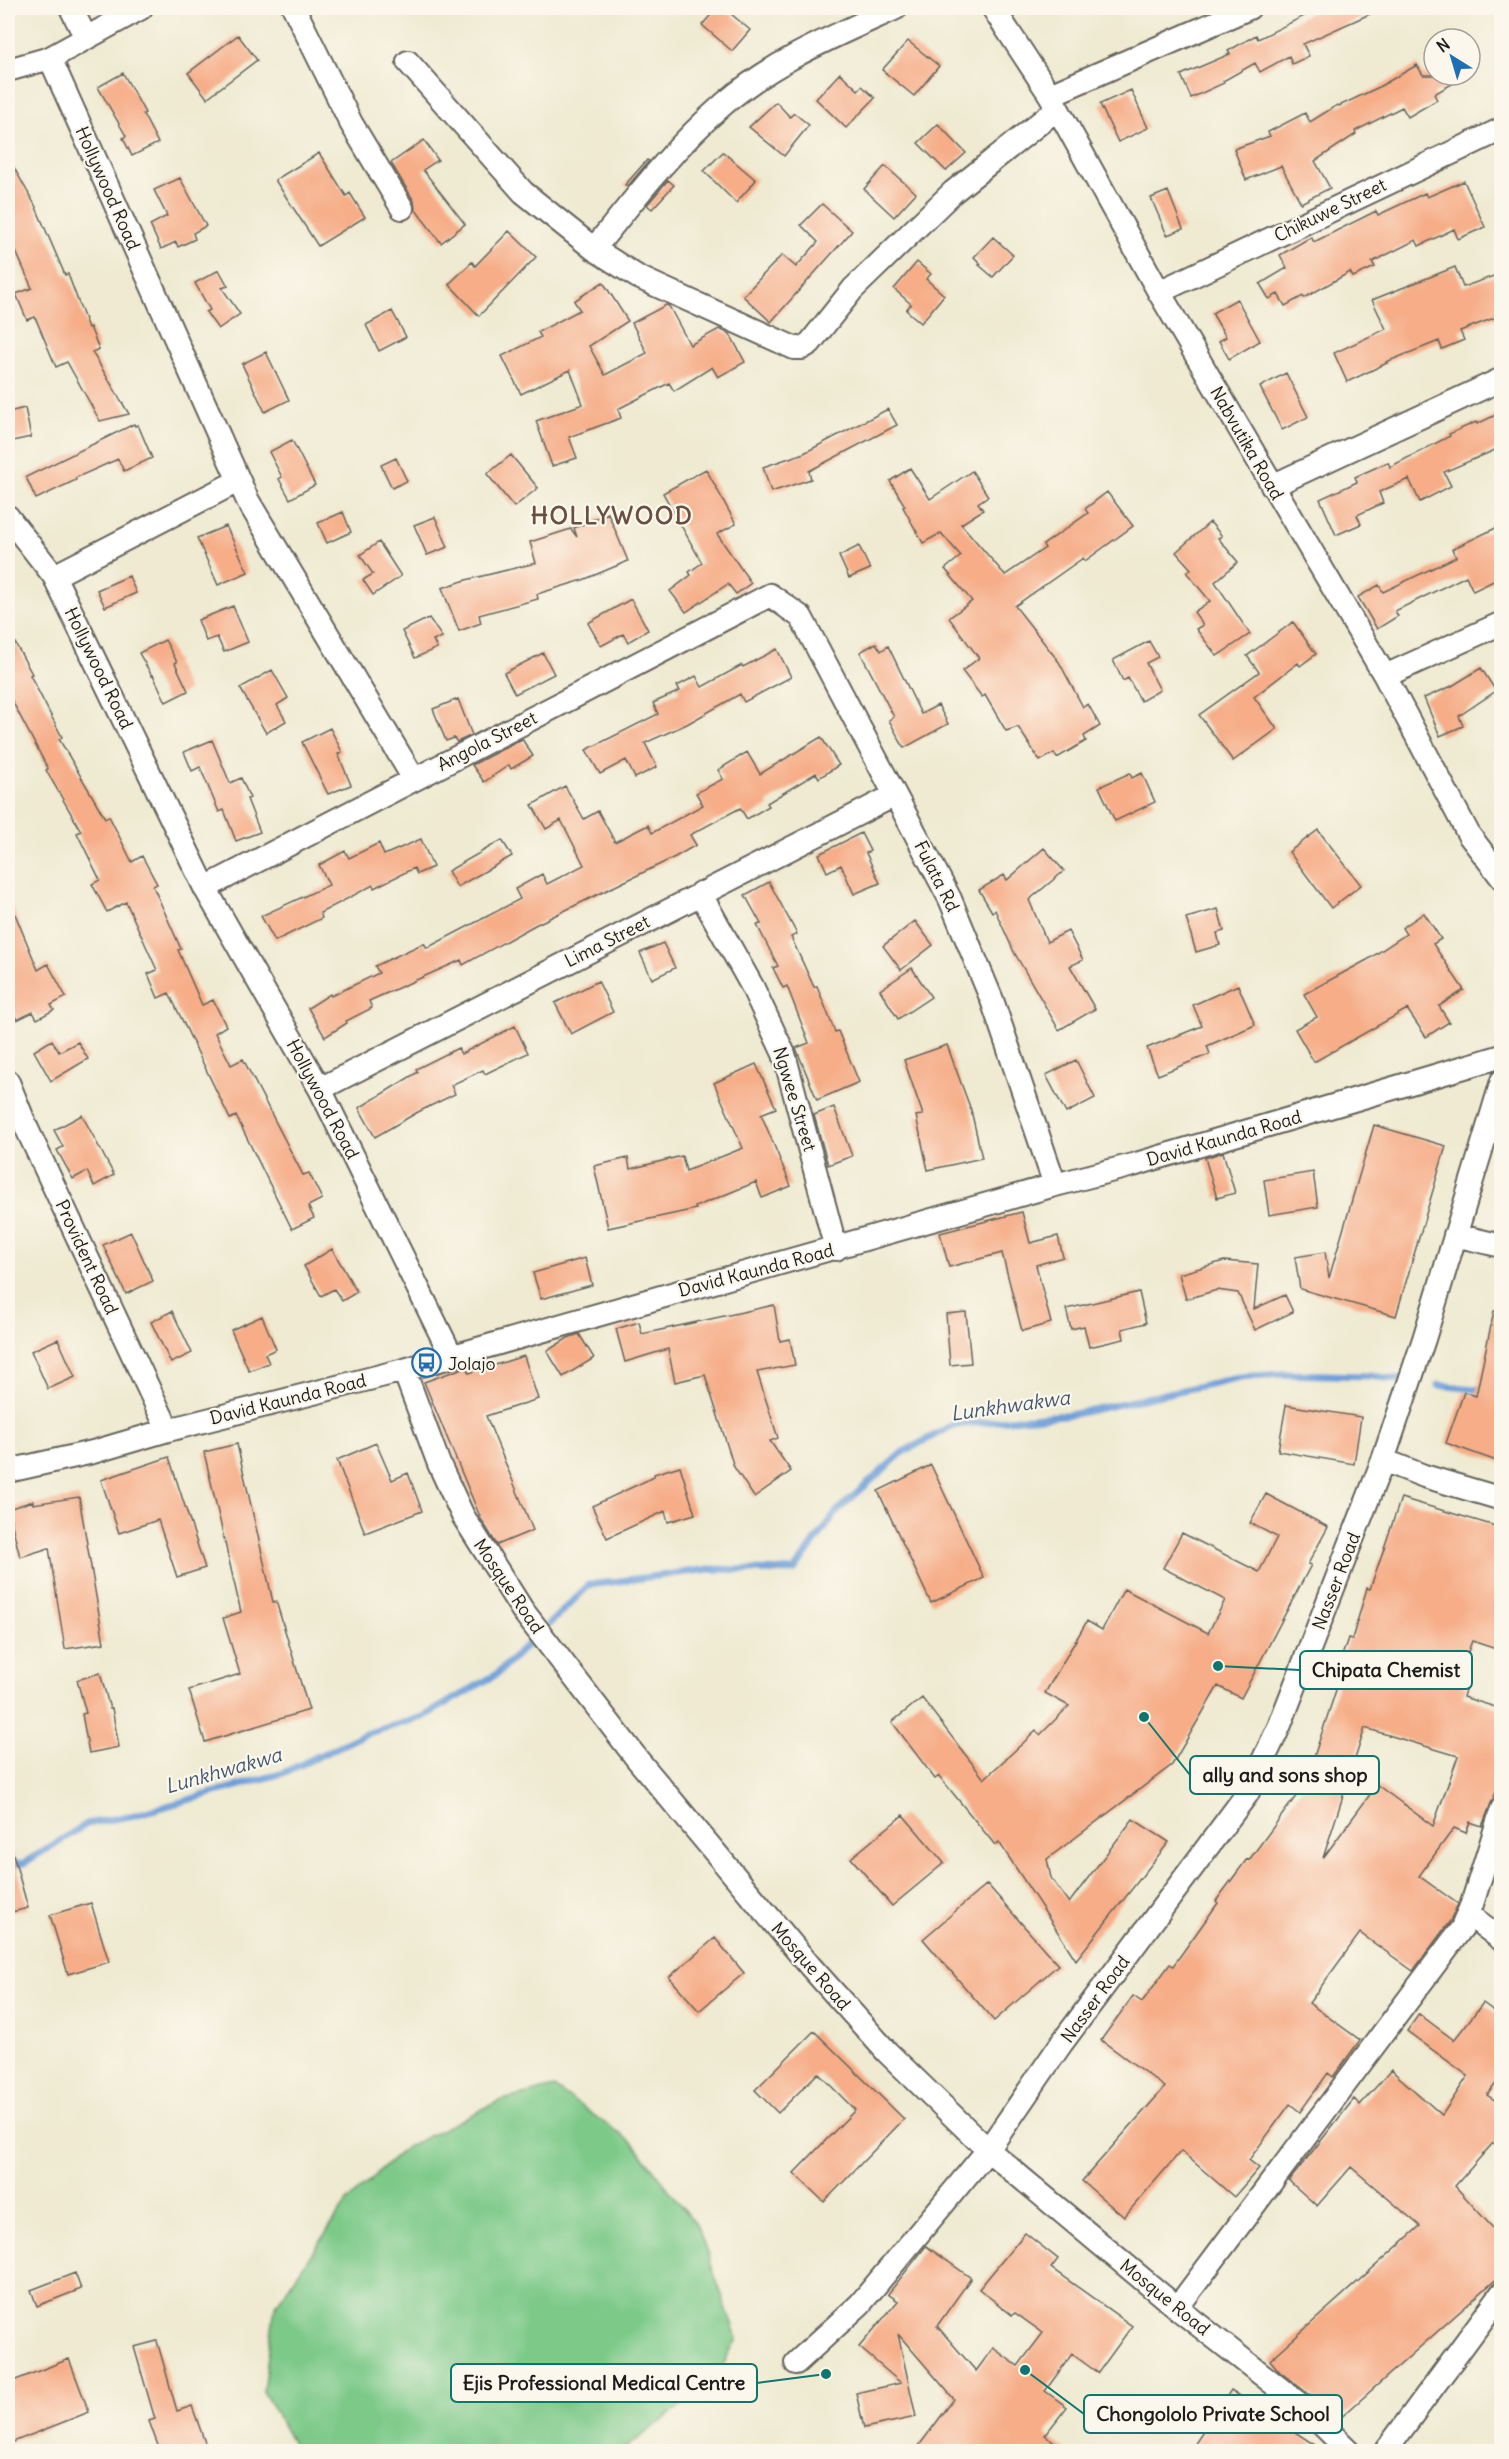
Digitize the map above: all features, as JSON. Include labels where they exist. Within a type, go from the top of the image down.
[{"type":"street","points":[[71,8],[86,38]]},
{"type":"street","points":[[8,70],[50,58],[141,8]]},
{"type":"street","points":[[294,8],[351,123],[402,208]]},
{"type":"street","points":[[594,249],[664,163],[726,102],[795,54],[896,8]]},
{"type":"street","name":"Nabvutika Road","points":[[993,8],[1054,102],[1159,292],[1385,676],[1469,835],[1502,878]]},
{"type":"street","points":[[408,62],[523,192],[594,249],[638,277],[794,348],[802,348],[810,343],[853,289],[953,192],[1054,102],[1249,8]]},
{"type":"street","name":"Hollywood Road","points":[[50,58],[248,501],[414,779]]},
{"type":"street","name":"Chikuwe Street","points":[[1159,292],[1502,129]]},
{"type":"street","points":[[1272,486],[1502,379]]},
{"type":"street","points":[[54,576],[238,481]]},
{"type":"street","name":"Hollywood Road","points":[[8,517],[54,576],[205,888],[320,1089],[451,1355]]},
{"type":"street","name":"Angola Street","points":[[205,888],[770,595]]},
{"type":"street","name":"Fulata Rd","points":[[770,595],[801,617],[950,899],[992,1000],[1055,1185]]},
{"type":"street","points":[[1385,676],[1502,623]]},
{"type":"street","name":"Lima Street","points":[[320,1089],[895,795]]},
{"type":"street","name":"Ngwee Street","points":[[700,893],[752,986],[784,1054],[836,1248]]},
{"type":"street","name":"David Kaunda Road","points":[[8,1471],[93,1452],[168,1430],[404,1370],[1055,1185],[1133,1165],[1502,1056]]},
{"type":"street","name":"Nasser Road","points":[[796,2363],[860,2304],[988,2150],[1061,2044],[1247,1794],[1279,1727],[1383,1460],[1424,1339],[1502,1081]]},
{"type":"street","name":"Provident Road","points":[[8,1082],[17,1132],[168,1430]]},
{"type":"street","points":[[1455,1235],[1502,1246]]},
{"type":"street","name":"Mosque Road","points":[[404,1370],[439,1464],[463,1516],[523,1611],[638,1760],[810,1966],[887,2052],[988,2150],[1177,2308],[1307,2410],[1350,2451]]},
{"type":"street","points":[[1383,1460],[1425,1476],[1502,1499]]},
{"type":"street","points":[[1177,2308],[1462,1928],[1502,1809]]},
{"type":"street","points":[[1468,1914],[1502,1940]]},
{"type":"street","points":[[1385,2451],[1502,2293]]},
{"type":"green space","points":[[554,2087],[633,2143],[698,2227],[737,2339],[715,2380],[622,2451],[299,2452],[263,2391],[275,2307],[347,2202],[406,2147],[499,2101]]},
{"type":"building","points":[[717,8],[724,8],[750,30],[732,51],[702,25]]},
{"type":"building","points":[[1320,8],[1383,8],[1303,44],[1309,56],[1292,64],[1289,56],[1260,72],[1255,63],[1223,81],[1224,83],[1191,98],[1181,75],[1230,54],[1228,51],[1256,35],[1258,39]]},
{"type":"building","points":[[238,35],[257,60],[207,98],[188,73]]},
{"type":"building","points":[[908,41],[939,66],[914,96],[882,70]]},
{"type":"building","points":[[1417,65],[1422,73],[1422,87],[1447,87],[1434,94],[1437,100],[1408,117],[1402,107],[1355,131],[1356,134],[1315,161],[1330,188],[1301,203],[1281,166],[1246,180],[1234,149],[1270,136],[1268,132],[1305,113],[1310,122],[1337,105],[1377,88]]},
{"type":"building","points":[[123,73],[158,143],[132,156],[123,138],[126,136],[98,87]]},
{"type":"building","points":[[840,73],[858,90],[862,86],[875,98],[846,128],[816,99]]},
{"type":"building","points":[[1131,90],[1148,128],[1118,142],[1100,104]]},
{"type":"building","points":[[776,102],[790,117],[794,113],[809,125],[784,156],[749,127]]},
{"type":"building","points":[[938,124],[966,153],[946,171],[918,143]]},
{"type":"building","points":[[424,140],[438,160],[423,170],[465,224],[441,243],[415,209],[414,201],[391,163]]},
{"type":"building","points":[[723,152],[756,180],[736,203],[704,171]]},
{"type":"building","points":[[319,153],[346,196],[350,193],[365,217],[318,246],[275,180]]},
{"type":"building","points":[[8,157],[35,205],[65,275],[68,274],[88,328],[90,327],[99,349],[92,352],[129,414],[100,421],[67,362],[56,367],[35,317],[27,320],[16,294],[32,288],[8,233]]},
{"type":"building","points":[[647,160],[649,161],[627,187],[625,185]]},
{"type":"building","points":[[885,166],[916,193],[894,217],[864,189]]},
{"type":"building","points":[[180,178],[206,226],[193,233],[195,239],[178,247],[176,242],[161,249],[150,225],[167,216],[154,190]]},
{"type":"building","points":[[668,180],[674,185],[652,209],[647,205]]},
{"type":"building","points":[[1464,181],[1485,227],[1458,239],[1454,229],[1419,246],[1416,240],[1372,262],[1375,267],[1353,277],[1350,272],[1285,306],[1278,294],[1269,299],[1260,284],[1287,268],[1280,255],[1311,237],[1314,242],[1376,211],[1378,215],[1425,193],[1427,197]]},
{"type":"building","points":[[1168,191],[1183,229],[1167,235],[1151,198]]},
{"type":"building","points":[[822,204],[852,231],[771,322],[743,296],[782,255],[796,267],[818,242],[801,225]]},
{"type":"building","points":[[509,231],[536,257],[479,316],[449,284],[472,262],[475,266]]},
{"type":"building","points":[[993,237],[1013,255],[993,277],[979,265],[981,264],[974,257]]},
{"type":"building","points":[[917,262],[931,274],[926,279],[944,295],[921,323],[906,310],[911,304],[894,289]]},
{"type":"building","points":[[1455,267],[1463,287],[1502,273],[1502,315],[1460,331],[1464,340],[1442,349],[1439,341],[1386,362],[1347,382],[1334,353],[1386,329],[1372,300]]},
{"type":"building","points":[[219,270],[228,286],[222,288],[240,314],[218,329],[206,312],[210,310],[195,283]]},
{"type":"building","points":[[603,282],[628,321],[589,346],[605,375],[647,353],[632,323],[666,305],[669,306],[690,345],[719,329],[730,334],[745,362],[718,377],[712,367],[674,391],[669,383],[618,409],[621,418],[569,437],[577,458],[552,466],[536,421],[583,404],[570,370],[521,394],[502,356],[541,337],[538,332],[580,310],[574,301]]},
{"type":"building","points":[[1237,299],[1260,341],[1229,359],[1219,341],[1226,337],[1212,313]]},
{"type":"building","points":[[392,311],[406,337],[379,351],[366,325]]},
{"type":"building","points":[[266,352],[289,400],[265,412],[242,364]]},
{"type":"building","points":[[1286,373],[1308,417],[1282,430],[1260,387]]},
{"type":"building","points":[[25,408],[31,437],[8,442],[8,412]]},
{"type":"building","points":[[888,409],[897,425],[809,471],[811,479],[771,492],[763,467],[804,453]]},
{"type":"building","points":[[1502,412],[1502,447],[1444,472],[1451,486],[1420,502],[1409,479],[1379,492],[1383,503],[1357,515],[1361,524],[1336,535],[1320,499],[1357,482],[1355,477],[1388,462],[1390,467],[1450,436],[1449,434]]},
{"type":"building","points":[[134,424],[138,425],[152,458],[124,471],[118,459],[36,499],[26,477]]},
{"type":"building","points":[[292,440],[315,485],[290,499],[279,479],[282,477],[269,452]]},
{"type":"building","points":[[511,455],[538,488],[514,507],[487,474]]},
{"type":"building","points":[[396,458],[407,481],[392,488],[381,465]]},
{"type":"building","points":[[910,468],[930,499],[972,471],[988,496],[978,503],[983,510],[961,524],[1005,575],[1045,548],[1043,545],[1088,513],[1085,509],[1107,492],[1133,526],[1085,561],[1083,558],[1015,606],[1059,662],[1083,707],[1088,704],[1100,726],[1084,736],[1086,741],[1057,758],[1054,753],[1040,761],[1018,727],[1006,731],[985,695],[982,697],[962,671],[979,658],[949,618],[972,601],[945,569],[961,556],[941,533],[923,543],[890,481]]},
{"type":"building","points":[[706,469],[736,524],[717,534],[751,583],[736,594],[728,584],[686,612],[670,591],[702,563],[663,493]]},
{"type":"building","points":[[343,512],[351,532],[327,543],[318,523]]},
{"type":"building","points":[[608,513],[628,561],[583,580],[537,594],[538,599],[479,615],[481,623],[459,631],[442,588],[536,563],[530,542],[571,529],[577,537],[574,528]]},
{"type":"building","points":[[435,517],[448,547],[427,555],[414,525]]},
{"type":"building","points":[[1210,522],[1222,536],[1218,538],[1238,562],[1215,582],[1250,634],[1217,656],[1196,629],[1203,625],[1194,612],[1210,601],[1187,573],[1191,569],[1176,552]]},
{"type":"building","points":[[1502,525],[1502,577],[1473,591],[1466,576],[1395,611],[1398,616],[1377,629],[1358,597],[1379,585],[1383,592],[1456,557],[1452,549]]},
{"type":"building","points":[[226,526],[248,572],[218,585],[197,538]]},
{"type":"building","points":[[379,542],[401,576],[373,595],[363,580],[373,574],[360,555]]},
{"type":"building","points":[[859,546],[870,569],[849,578],[839,556]]},
{"type":"building","points":[[129,576],[136,593],[105,607],[97,590]]},
{"type":"building","points":[[631,599],[648,630],[628,642],[623,634],[601,646],[588,623]]},
{"type":"building","points":[[233,606],[248,642],[224,652],[217,637],[206,641],[198,620]]},
{"type":"building","points":[[429,618],[442,637],[433,640],[437,648],[415,658],[402,631]]},
{"type":"building","points":[[1293,622],[1316,654],[1300,666],[1298,663],[1254,697],[1277,729],[1233,761],[1199,715],[1259,672],[1247,656]]},
{"type":"building","points":[[8,630],[62,737],[59,739],[105,818],[109,816],[132,862],[142,856],[157,884],[153,886],[181,949],[178,950],[202,1005],[213,1000],[226,1026],[215,1033],[231,1065],[243,1059],[303,1175],[309,1173],[322,1199],[308,1206],[314,1218],[292,1229],[236,1116],[230,1119],[169,993],[158,998],[148,974],[157,970],[126,902],[107,912],[92,884],[100,880],[77,833],[81,831],[46,770],[48,769],[8,693]]},
{"type":"building","points":[[165,640],[177,662],[175,663],[188,691],[166,702],[139,653]]},
{"type":"building","points":[[1149,641],[1158,657],[1146,663],[1160,690],[1141,701],[1128,678],[1123,681],[1113,660]]},
{"type":"building","points":[[876,643],[881,651],[888,646],[921,714],[938,705],[948,724],[904,748],[889,720],[894,717],[860,652]]},
{"type":"building","points":[[777,649],[791,677],[744,702],[740,694],[687,724],[645,743],[657,767],[635,778],[626,760],[600,774],[586,750],[658,714],[653,703],[680,691],[677,686],[696,676],[702,687]]},
{"type":"building","points":[[543,653],[554,674],[515,694],[504,673]]},
{"type":"building","points":[[1481,668],[1496,691],[1459,716],[1463,726],[1440,736],[1424,698],[1452,686]]},
{"type":"building","points":[[272,670],[288,698],[277,705],[286,721],[266,733],[240,688]]},
{"type":"building","points":[[458,699],[472,735],[457,742],[454,738],[446,741],[433,709]]},
{"type":"building","points":[[330,728],[342,752],[338,754],[351,785],[328,794],[302,742]]},
{"type":"building","points":[[821,737],[839,765],[819,778],[816,773],[767,803],[769,806],[747,819],[740,808],[690,835],[696,845],[675,857],[535,925],[463,965],[461,960],[369,1001],[372,1008],[346,1021],[347,1023],[325,1037],[308,1008],[330,994],[331,996],[379,973],[375,966],[424,943],[427,948],[520,899],[515,889],[542,874],[547,884],[584,865],[561,820],[546,829],[532,805],[565,786],[584,819],[598,811],[615,842],[648,825],[652,833],[703,805],[696,793],[723,779],[718,770],[747,752],[760,774]]},
{"type":"building","points":[[522,739],[533,756],[511,769],[509,765],[484,782],[472,765]]},
{"type":"building","points":[[212,740],[230,783],[241,778],[250,798],[247,799],[260,832],[236,841],[224,810],[219,812],[200,767],[192,771],[184,752]]},
{"type":"building","points":[[1130,773],[1132,778],[1142,773],[1155,802],[1115,821],[1099,787]]},
{"type":"building","points":[[1318,830],[1361,885],[1331,908],[1289,852]]},
{"type":"building","points":[[861,833],[870,851],[866,853],[880,883],[854,894],[841,865],[827,872],[819,854]]},
{"type":"building","points":[[421,839],[433,867],[417,874],[414,868],[374,888],[373,885],[320,913],[322,918],[275,941],[261,916],[329,885],[319,865],[345,851],[349,858],[379,843],[384,855]]},
{"type":"building","points":[[502,840],[512,856],[457,887],[448,871]]},
{"type":"building","points":[[1044,848],[1064,871],[1029,900],[1047,942],[1068,931],[1083,960],[1070,966],[1095,1009],[1059,1030],[1014,952],[995,910],[992,912],[979,890],[1004,875],[1007,880]]},
{"type":"building","points":[[769,882],[797,934],[791,937],[814,987],[817,986],[835,1032],[838,1031],[859,1082],[817,1100],[796,1048],[809,1043],[787,986],[783,988],[773,968],[778,966],[757,925],[761,924],[745,895]]},
{"type":"building","points":[[8,897],[38,970],[48,964],[66,997],[51,1005],[54,1010],[37,1019],[33,1012],[17,1020],[8,1003]]},
{"type":"building","points":[[1218,909],[1224,931],[1217,933],[1220,945],[1196,952],[1186,918]]},
{"type":"building","points":[[1424,913],[1441,939],[1433,944],[1464,990],[1439,1006],[1449,1022],[1426,1037],[1407,1009],[1314,1062],[1295,1029],[1317,1017],[1304,994],[1367,960],[1406,934],[1402,928]]},
{"type":"building","points":[[915,921],[933,945],[901,970],[883,946]]},
{"type":"building","points":[[663,943],[675,968],[652,979],[640,953]]},
{"type":"building","points":[[912,968],[931,997],[898,1019],[880,990]]},
{"type":"building","points":[[598,981],[613,1012],[571,1034],[555,1003]]},
{"type":"building","points":[[1238,985],[1255,1025],[1207,1046],[1210,1054],[1158,1075],[1147,1048],[1202,1026],[1193,1005]]},
{"type":"building","points":[[515,1026],[528,1053],[485,1074],[483,1070],[451,1085],[455,1094],[375,1137],[359,1108],[418,1072],[416,1069],[458,1048],[461,1054]]},
{"type":"building","points":[[52,1040],[59,1052],[78,1042],[88,1059],[51,1081],[34,1051]]},
{"type":"building","points":[[947,1045],[971,1110],[982,1158],[928,1170],[916,1116],[923,1115],[904,1060]]},
{"type":"building","points":[[1076,1060],[1095,1098],[1066,1113],[1046,1075]]},
{"type":"building","points":[[756,1064],[776,1108],[761,1114],[791,1186],[762,1198],[756,1182],[695,1207],[696,1209],[608,1228],[594,1166],[628,1158],[630,1169],[682,1156],[686,1171],[743,1148],[714,1083]]},
{"type":"building","points":[[834,1107],[852,1156],[828,1165],[814,1115]]},
{"type":"building","points":[[82,1115],[114,1175],[94,1186],[87,1171],[73,1179],[57,1150],[63,1147],[54,1130]]},
{"type":"building","points":[[1374,1125],[1446,1146],[1396,1316],[1300,1289],[1295,1257],[1325,1252],[1329,1278]]},
{"type":"building","points":[[1223,1152],[1235,1193],[1217,1198],[1205,1158]]},
{"type":"building","points":[[1313,1172],[1318,1207],[1269,1215],[1264,1180]]},
{"type":"building","points":[[1022,1212],[1030,1243],[1058,1236],[1063,1257],[1036,1265],[1051,1323],[1022,1331],[1002,1253],[949,1267],[940,1233]]},
{"type":"building","points":[[131,1232],[153,1281],[126,1294],[103,1245]]},
{"type":"building","points":[[332,1249],[357,1292],[342,1301],[334,1289],[321,1296],[304,1266]]},
{"type":"building","points":[[585,1258],[592,1285],[541,1299],[533,1273]]},
{"type":"building","points":[[1224,1261],[1258,1264],[1254,1309],[1285,1295],[1293,1312],[1255,1330],[1238,1293],[1217,1290],[1186,1299],[1179,1274]]},
{"type":"building","points":[[1139,1292],[1146,1323],[1122,1329],[1124,1339],[1089,1347],[1084,1326],[1071,1329],[1066,1309]]},
{"type":"building","points":[[774,1305],[780,1341],[790,1339],[795,1365],[757,1372],[778,1438],[770,1441],[791,1471],[754,1497],[734,1467],[705,1375],[675,1382],[668,1349],[625,1362],[616,1329],[639,1322],[642,1334]]},
{"type":"building","points":[[172,1311],[192,1353],[171,1363],[151,1322]]},
{"type":"building","points":[[1494,1311],[1502,1312],[1502,1463],[1446,1443],[1464,1392],[1476,1396]]},
{"type":"building","points":[[966,1312],[971,1363],[950,1365],[946,1314]]},
{"type":"building","points":[[262,1316],[276,1349],[265,1354],[269,1363],[249,1371],[231,1330]]},
{"type":"building","points":[[579,1334],[594,1358],[563,1377],[547,1351]]},
{"type":"building","points":[[58,1339],[75,1377],[48,1389],[31,1351]]},
{"type":"building","points":[[524,1356],[538,1399],[486,1416],[533,1530],[497,1545],[481,1519],[424,1382],[466,1367],[469,1373]]},
{"type":"building","points":[[1286,1405],[1361,1417],[1354,1464],[1278,1451]]},
{"type":"building","points":[[376,1443],[392,1480],[408,1473],[422,1511],[365,1533],[337,1460]]},
{"type":"building","points":[[237,1444],[273,1602],[276,1601],[309,1710],[205,1742],[189,1690],[240,1674],[223,1618],[241,1612],[204,1452]]},
{"type":"building","points":[[169,1457],[205,1568],[177,1577],[158,1520],[119,1533],[101,1480]]},
{"type":"building","points":[[931,1465],[984,1578],[931,1603],[878,1491]]},
{"type":"building","points":[[680,1466],[695,1514],[668,1522],[665,1511],[607,1538],[592,1506],[654,1477],[654,1474]]},
{"type":"building","points":[[1266,1494],[1328,1527],[1308,1564],[1311,1565],[1241,1698],[1218,1686],[1172,1765],[1047,1859],[1051,1878],[1069,1903],[1133,1819],[1169,1842],[1076,1960],[999,1842],[995,1845],[939,1776],[935,1779],[892,1722],[922,1698],[984,1779],[1036,1731],[1040,1735],[1069,1706],[1045,1693],[1087,1621],[1102,1630],[1124,1589],[1208,1633],[1225,1600],[1163,1568],[1182,1533],[1259,1572],[1277,1537],[1250,1523]]},
{"type":"building","points":[[79,1497],[104,1643],[65,1649],[49,1548],[20,1557],[8,1509],[33,1501],[33,1504]]},
{"type":"building","points":[[1401,1498],[1502,1528],[1502,1651],[1472,1641],[1456,1683],[1466,1686],[1463,1697],[1502,1709],[1502,1777],[1482,1826],[1470,1822],[1466,1833],[1454,1828],[1419,1876],[1458,1904],[1450,1921],[1413,1971],[1360,1933],[1309,2003],[1360,2040],[1333,2077],[1328,2073],[1300,2112],[1290,2104],[1249,2160],[1259,2168],[1234,2197],[1181,2151],[1124,2217],[1082,2181],[1165,2087],[1101,2040],[1133,1996],[1142,2002],[1170,1964],[1173,1966],[1218,1903],[1216,1901],[1305,1784],[1338,1684],[1333,1683],[1348,1638],[1352,1639],[1367,1588],[1370,1589]],"holes":[[[1365,1728],[1458,1756],[1433,1826],[1377,1785],[1323,1858]]]},
{"type":"building","points":[[100,1673],[110,1709],[112,1708],[119,1747],[89,1753],[82,1714],[86,1713],[77,1680]]},
{"type":"building","points":[[903,1815],[944,1863],[892,1906],[851,1858]]},
{"type":"building","points":[[8,1854],[13,1854],[28,1908],[8,1913]]},
{"type":"building","points":[[987,1884],[1058,1965],[994,2021],[923,1939]]},
{"type":"building","points":[[91,1903],[109,1962],[68,1974],[50,1915]]},
{"type":"building","points":[[715,1938],[744,1973],[699,2011],[669,1977]]},
{"type":"building","points":[[1483,2003],[1502,2017],[1502,2076],[1487,2095],[1502,2105],[1502,2149],[1493,2143],[1455,2186],[1502,2238],[1502,2274],[1337,2421],[1315,2399],[1280,2372],[1270,2360],[1420,2226],[1351,2167],[1317,2206],[1289,2181],[1354,2099],[1360,2105],[1391,2070],[1442,2115],[1468,2076],[1407,2031],[1419,2014],[1454,2040]]},
{"type":"building","points":[[814,2031],[904,2119],[824,2202],[794,2173],[855,2110],[818,2073],[778,2113],[755,2090]]},
{"type":"building","points":[[1025,2233],[1058,2259],[1051,2268],[1132,2326],[1098,2373],[1072,2354],[1045,2391],[1067,2407],[1045,2435],[1067,2451],[915,2451],[954,2399],[898,2334],[916,2417],[864,2428],[856,2393],[901,2383],[859,2347],[898,2301],[888,2294],[926,2246],[971,2278],[937,2326],[976,2371],[993,2348],[1018,2366],[1043,2333],[1015,2313],[1012,2315],[979,2289]]},
{"type":"building","points":[[75,2273],[81,2289],[37,2306],[31,2290]]},
{"type":"building","points":[[157,2341],[177,2411],[192,2406],[208,2451],[160,2451],[149,2421],[155,2419],[134,2347]]},
{"type":"building","points":[[69,2359],[89,2412],[8,2444],[8,2383]]},
{"type":"building","points":[[1231,2390],[1324,2451],[1190,2451]]},
{"type":"waterway","name":"Lunkhwakwa","points":[[549,1624],[589,1585],[710,1569],[794,1571],[838,1510],[903,1452],[954,1425],[1074,1414],[1241,1377],[1281,1374],[1369,1376],[1403,1380]]},
{"type":"waterway","name":"Lunkhwakwa","points":[[1438,1385],[1484,1390]]},
{"type":"waterway","name":"Lunkhwakwa","points":[[8,1865],[24,1863],[87,1824],[135,1815],[283,1773],[365,1734],[423,1717],[497,1674],[533,1639]]},
{"type":"place","name":"Jolajo","points":[[427,1363]]},
{"type":"place","name":"Chipata Chemist","points":[[1218,1666]]},
{"type":"place","name":"ally and sons shop","points":[[1144,1717]]},
{"type":"place","name":"Chongololo Private School","points":[[1025,2370]]},
{"type":"place","name":"Ejis Professional Medical Centre","points":[[826,2374]]},
{"type":"district","name":"HOLLYWOOD","points":[[612,515]]}]
